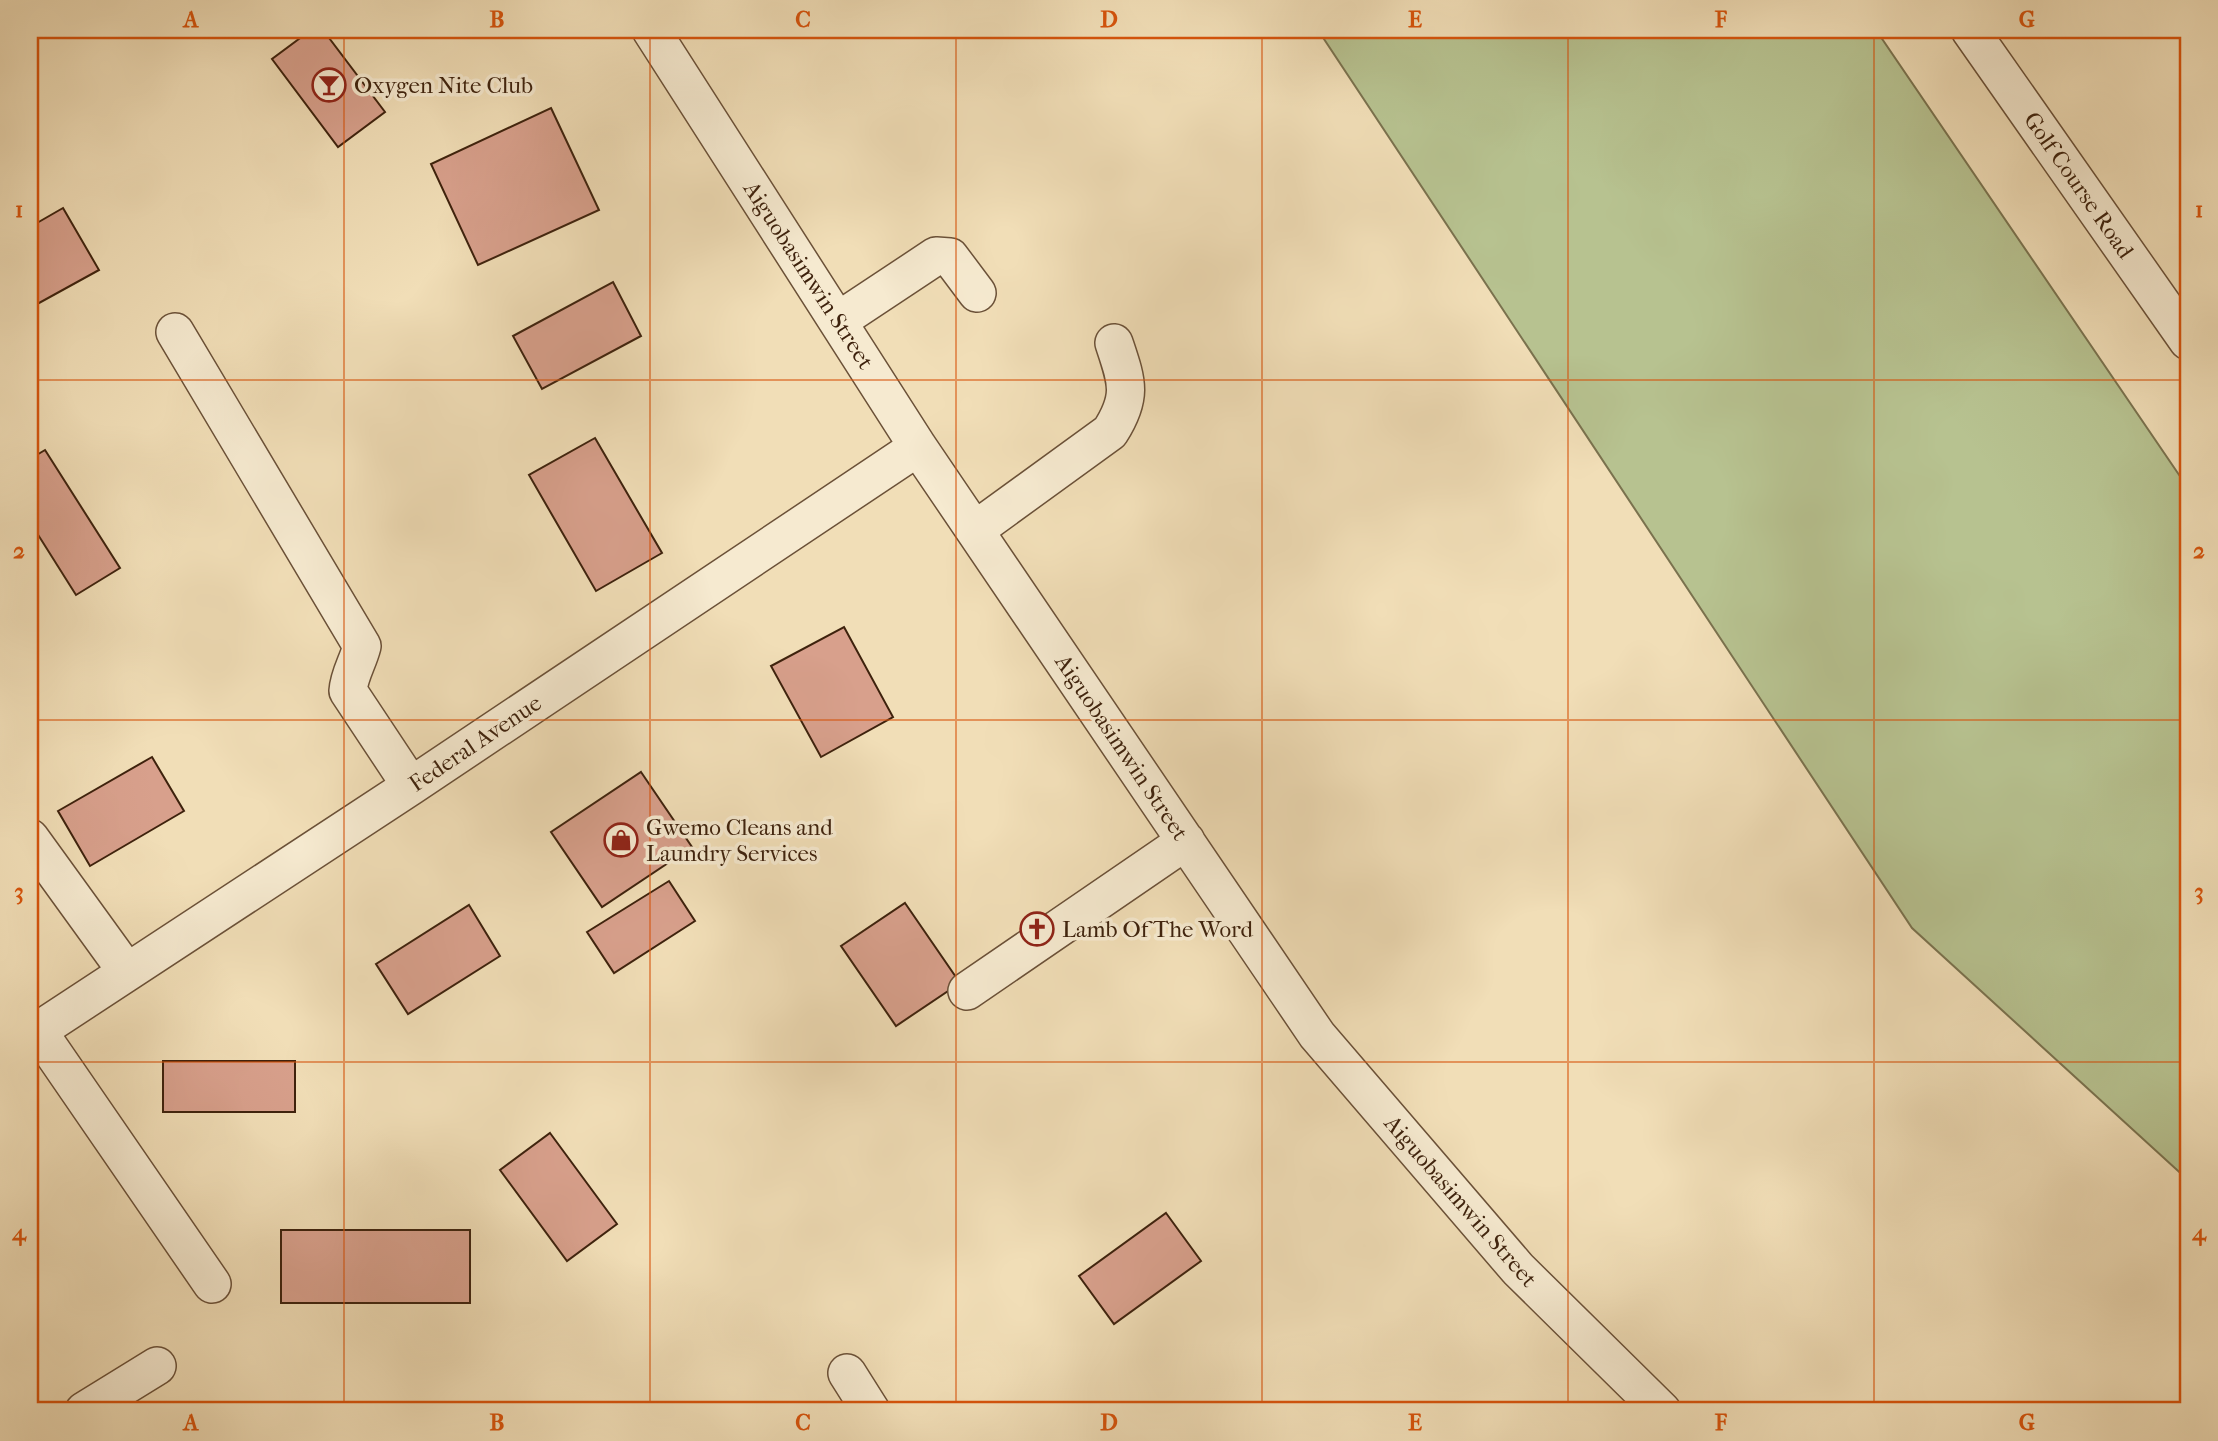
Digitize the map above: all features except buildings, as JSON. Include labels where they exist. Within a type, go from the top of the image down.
[{"type":"street","name":"Aiguobasimwin Street","points":[[651,30],[918,447],[1317,1035],[1518,1269],[1662,1411]]},
{"type":"street","name":"Golf Course Road","points":[[1970,30],[2188,341]]},
{"type":"street","points":[[838,321],[936,256],[950,257],[977,293]]},
{"type":"street","points":[[175,332],[362,646],[359,660],[349,680],[348,691],[411,786]]},
{"type":"street","points":[[975,530],[1110,432],[1123,412],[1126,393],[1123,368],[1114,343]]},
{"type":"street","name":"Federal Avenue","points":[[34,1034],[918,447]]},
{"type":"street","points":[[30,838],[127,972]]},
{"type":"street","points":[[967,991],[1185,841]]},
{"type":"street","points":[[34,1034],[212,1284]]},
{"type":"street","points":[[84,1411],[157,1366]]},
{"type":"street","points":[[847,1373],[871,1411]]},
{"type":"green space","points":[[1318,30],[1876,30],[2188,488],[2188,1180],[1912,928]]},
{"type":"place","name":"Oxygen Nite Club","points":[[329,85]]},
{"type":"place","name":"Gwemo Cleans and Laundry Services","points":[[621,840]]},
{"type":"place","name":"Lamb Of The Word","points":[[1037,929]]}]
